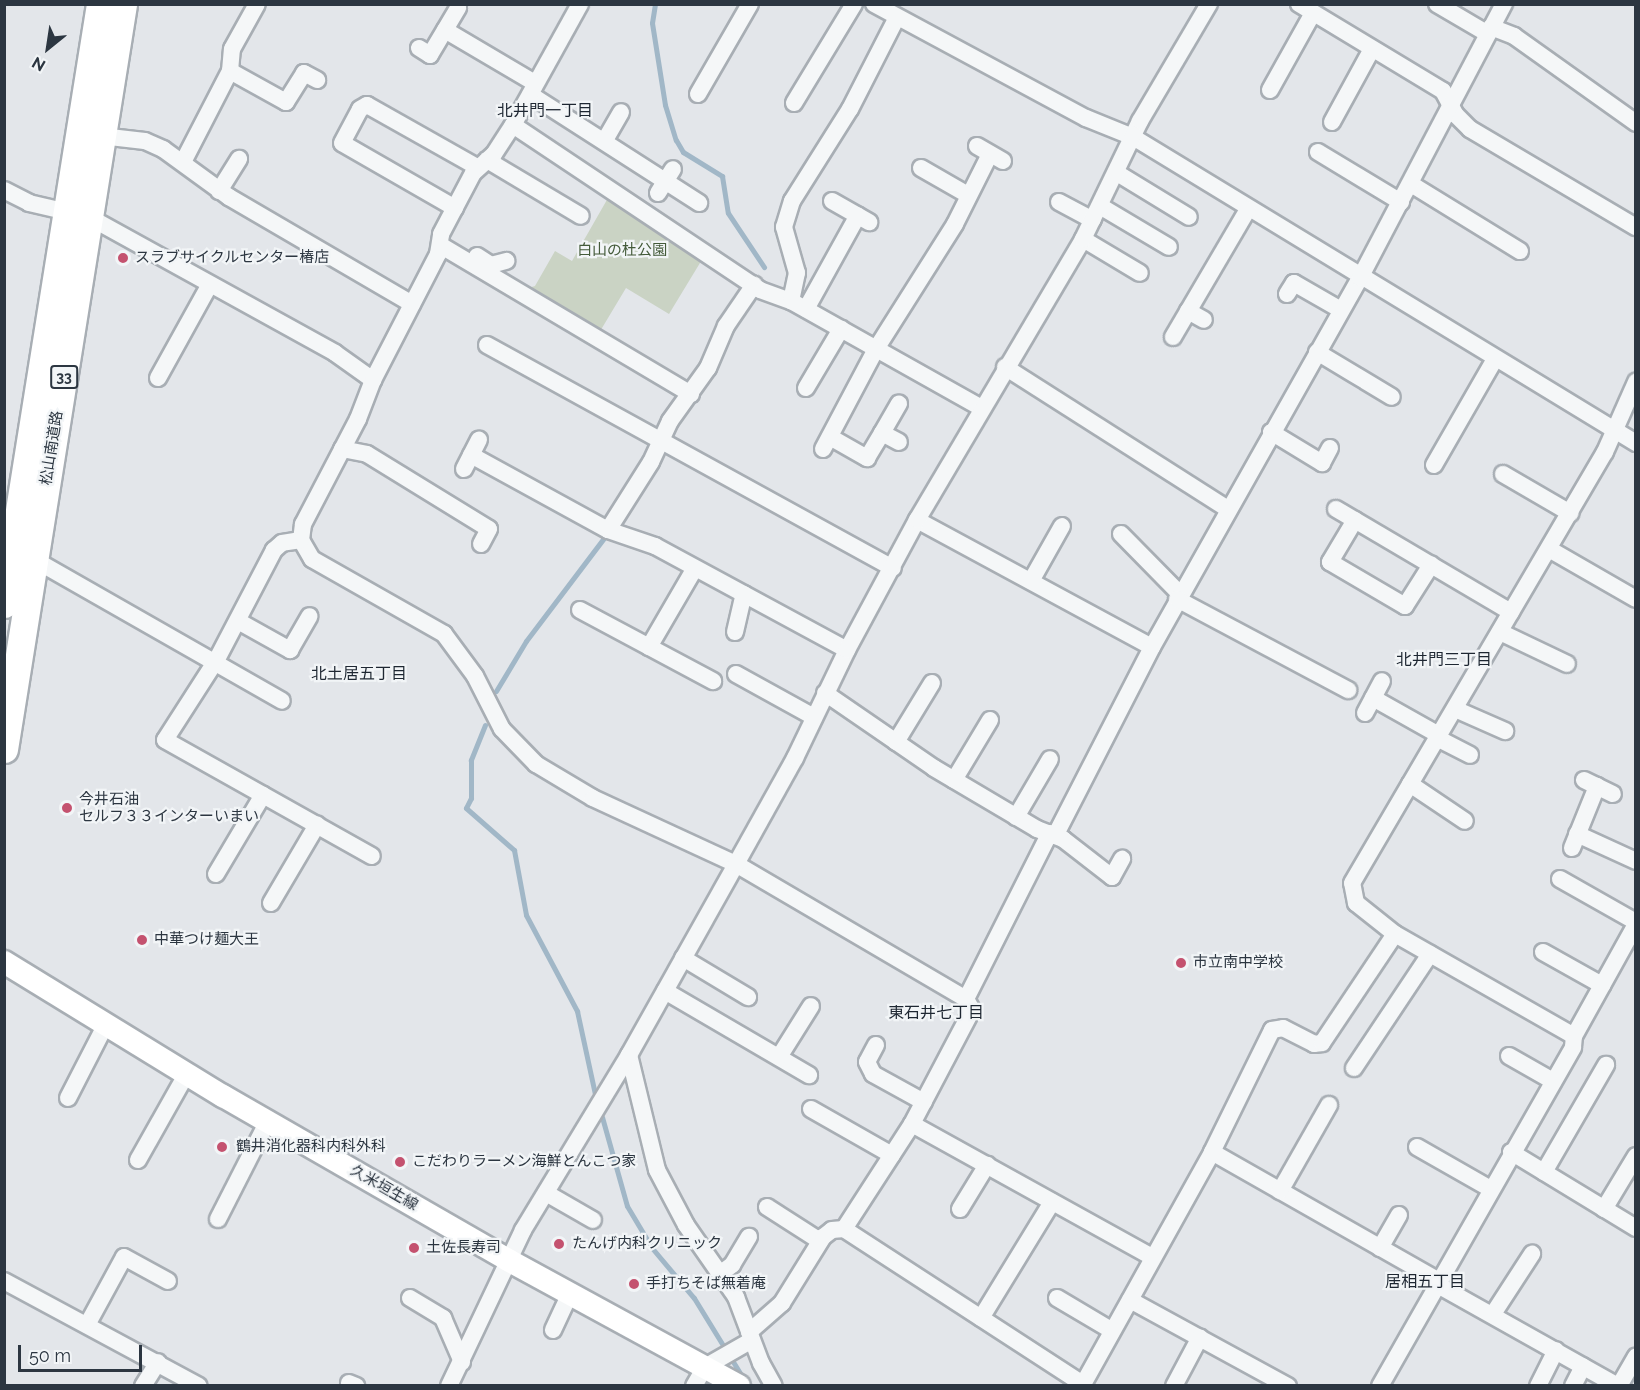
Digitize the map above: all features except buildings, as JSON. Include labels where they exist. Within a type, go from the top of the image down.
[{"type":"highway","name":"松山南道路","points":[[4,604],[17,550],[78,214],[100,4]]},
{"type":"highway","name":"松山南道路","points":[[78,214],[101,136],[123,4]]},
{"type":"highway","name":"松山南道路","points":[[4,748],[17,550]]},
{"type":"main road","name":"久米垣生線","points":[[4,962],[105,1026],[508,1260],[570,1294],[714,1365],[739,1386]]},
{"type":"street","points":[[183,162],[230,70],[232,50],[257,4]]},
{"type":"street","points":[[301,540],[309,509],[342,448],[373,380],[412,304],[455,208],[482,163],[513,125],[580,4]]},
{"type":"street","points":[[698,94],[750,4]]},
{"type":"street","points":[[794,103],[854,4]]},
{"type":"street","points":[[449,1386],[508,1260],[629,1055],[736,864],[847,650],[894,568],[917,520],[980,407],[1083,239],[1133,138],[1209,4]]},
{"type":"street","points":[[1437,4],[1490,30],[1514,36],[1635,123]]},
{"type":"street","points":[[966,999],[1179,597],[1360,278],[1411,184],[1450,102],[1504,4]]},
{"type":"street","points":[[419,48],[430,55],[458,8]]},
{"type":"street","points":[[1270,90],[1306,9],[1443,91],[1470,129],[1635,227]]},
{"type":"street","points":[[791,301],[797,273],[784,228],[792,201],[850,109],[888,10],[1086,118],[1133,138],[1635,443]]},
{"type":"street","points":[[445,30],[699,203]]},
{"type":"street","points":[[1332,122],[1372,49]]},
{"type":"street","points":[[230,70],[286,102],[304,73],[317,80]]},
{"type":"street","points":[[455,208],[342,143],[360,110],[367,105],[581,216]]},
{"type":"street","points":[[605,140],[621,112]]},
{"type":"street","points":[[513,125],[754,285],[806,309],[980,407]]},
{"type":"street","points":[[101,136],[145,141],[183,162],[219,191],[412,304]]},
{"type":"street","points":[[1318,152],[1401,202]]},
{"type":"street","points":[[899,403],[867,458],[826,443],[876,349],[955,224],[990,153]]},
{"type":"street","points":[[219,191],[239,159]]},
{"type":"street","points":[[921,168],[968,195]]},
{"type":"street","points":[[1117,173],[1190,217]]},
{"type":"street","points":[[1411,184],[1502,230],[1520,251]]},
{"type":"street","points":[[4,190],[29,202],[78,214],[335,353],[373,380]]},
{"type":"street","points":[[806,309],[864,219],[832,201]]},
{"type":"street","points":[[1059,202],[1096,213],[1169,247]]},
{"type":"street","points":[[1173,337],[1248,209]]},
{"type":"street","points":[[1083,239],[1140,273]]},
{"type":"street","points":[[440,240],[691,394]]},
{"type":"street","points":[[440,240],[491,265],[506,261]]},
{"type":"street","points":[[1287,294],[1294,283],[1341,310]]},
{"type":"street","points":[[158,378],[210,284]]},
{"type":"street","points":[[608,530],[661,440],[708,368],[726,326],[754,285]]},
{"type":"street","points":[[1188,311],[1204,320]]},
{"type":"street","points":[[806,388],[841,329]]},
{"type":"street","points":[[487,345],[894,568]]},
{"type":"street","points":[[1317,352],[1392,397]]},
{"type":"street","points":[[1434,465],[1495,359]]},
{"type":"street","points":[[1005,367],[1228,509]]},
{"type":"street","points":[[1574,1036],[1395,934],[1356,903],[1352,883],[1605,452],[1612,429],[1635,382]]},
{"type":"street","points":[[1271,432],[1322,463],[1330,448]]},
{"type":"street","points":[[882,433],[898,442]]},
{"type":"street","points":[[478,440],[467,462],[608,530],[642,540],[847,650]]},
{"type":"street","points":[[342,448],[367,454],[489,530],[481,544]]},
{"type":"street","points":[[1503,474],[1570,513]]},
{"type":"street","points":[[1336,509],[1511,612]]},
{"type":"street","points":[[917,520],[1152,647]]},
{"type":"street","points":[[1355,520],[1330,562],[1405,606],[1431,565]]},
{"type":"street","points":[[1031,581],[1062,526]]},
{"type":"street","points":[[301,540],[282,543],[274,550],[237,621],[165,740],[372,856]]},
{"type":"street","points":[[301,540],[322,566],[444,634],[475,676],[502,729],[536,764],[593,798],[736,864],[966,999],[972,1010],[924,1102],[844,1228]]},
{"type":"street","points":[[1126,545],[1179,597],[1248,646],[1318,683],[1348,690]]},
{"type":"street","points":[[1549,549],[1635,599]]},
{"type":"street","points":[[17,550],[212,664],[282,701]]},
{"type":"street","points":[[649,647],[695,568]]},
{"type":"street","points":[[735,632],[744,594]]},
{"type":"street","points":[[580,610],[713,681]]},
{"type":"street","points":[[237,621],[290,651],[310,616]]},
{"type":"street","points":[[1500,632],[1567,664]]},
{"type":"street","points":[[736,674],[814,717]]},
{"type":"street","points":[[1382,681],[1369,706],[1438,737],[1470,755]]},
{"type":"street","points":[[896,742],[932,683]]},
{"type":"street","points":[[825,693],[954,780],[1016,817],[1052,834],[1112,877],[1122,859]]},
{"type":"street","points":[[1455,709],[1505,731]]},
{"type":"street","points":[[954,780],[990,720]]},
{"type":"street","points":[[1016,817],[1050,759]]},
{"type":"street","points":[[1613,794],[1590,783],[1575,841],[1635,861]]},
{"type":"street","points":[[1410,784],[1465,821]]},
{"type":"street","points":[[216,874],[264,795]]},
{"type":"street","points":[[271,903],[317,825]]},
{"type":"street","points":[[1380,1386],[1489,1188],[1573,1047],[1574,1036],[1635,923],[1560,879]]},
{"type":"street","points":[[714,1365],[751,1336],[782,1303],[820,1241],[832,1230],[844,1228],[1083,1385],[1111,1330],[1212,1152],[1272,1030],[1283,1028],[1314,1044],[1322,1043],[1395,934]]},
{"type":"street","points":[[1543,952],[1602,985]]},
{"type":"street","points":[[1354,1068],[1430,954]]},
{"type":"street","points":[[683,958],[748,997]]},
{"type":"street","points":[[665,991],[808,1075]]},
{"type":"street","points":[[779,1058],[811,1006]]},
{"type":"street","points":[[68,1098],[105,1026]]},
{"type":"street","points":[[876,1045],[867,1062],[873,1074],[924,1102]]},
{"type":"street","points":[[629,1055],[657,1170],[686,1225],[742,1307],[751,1336],[774,1386]]},
{"type":"street","points":[[1509,1056],[1553,1081]]},
{"type":"street","points":[[1544,1172],[1606,1065]]},
{"type":"street","points":[[138,1160],[187,1073]]},
{"type":"street","points":[[1280,1191],[1329,1104]]},
{"type":"street","points":[[811,1108],[892,1155]]},
{"type":"street","points":[[218,1219],[268,1121]]},
{"type":"street","points":[[912,1124],[1152,1257]]},
{"type":"street","points":[[1417,1147],[1489,1188]]},
{"type":"street","points":[[1212,1152],[1618,1386],[1635,1357]]},
{"type":"street","points":[[1511,1152],[1635,1228]]},
{"type":"street","points":[[1604,1209],[1635,1156]]},
{"type":"street","points":[[960,1209],[987,1165]]},
{"type":"street","points":[[546,1193],[593,1220]]},
{"type":"street","points":[[981,1318],[1052,1202]]},
{"type":"street","points":[[767,1207],[820,1241]]},
{"type":"street","points":[[1380,1248],[1399,1215]]},
{"type":"street","points":[[721,1274],[732,1265],[749,1238]]},
{"type":"street","points":[[1493,1314],[1532,1254]]},
{"type":"street","points":[[87,1325],[124,1257],[168,1281]]},
{"type":"street","points":[[4,1281],[199,1386]]},
{"type":"street","points":[[553,1330],[570,1294]]},
{"type":"street","points":[[410,1298],[443,1318],[462,1362]]},
{"type":"street","points":[[1057,1298],[1111,1330]]},
{"type":"street","points":[[1130,1300],[1288,1386]]},
{"type":"street","points":[[1174,1386],[1200,1337]]},
{"type":"street","points":[[1538,1386],[1556,1350]]},
{"type":"street","points":[[143,1386],[158,1362]]},
{"type":"street","points":[[1573,1386],[1583,1365]]},
{"type":"green space","name":"白山の杜公園","points":[[608,198],[703,258],[669,314],[626,288],[599,333],[525,289],[535,286],[555,251],[572,261]]},
{"type":"waterway","points":[[655,4],[652,23],[665,105],[676,140],[683,152],[722,176],[728,213],[764,267]]},
{"type":"waterway","points":[[496,691],[526,641],[607,534]]},
{"type":"waterway","points":[[485,725],[471,760],[471,798],[466,808],[514,850],[526,915],[577,1011],[595,1094]]},
{"type":"waterway","points":[[602,1117],[627,1206],[652,1248],[694,1298],[740,1373]]},
{"type":"place","name":"スラブサイクルセンター椿店","points":[[123,258]]},
{"type":"place","name":"今井石油 セルフ３３インターいまい","points":[[67,808]]},
{"type":"place","name":"中華つけ麺大王","points":[[142,940]]},
{"type":"place","name":"市立南中学校","points":[[1181,963]]},
{"type":"place","name":"鶴井消化器科内科外科","points":[[222,1147]]},
{"type":"place","name":"こだわりラーメン海鮮とんこつ家","points":[[400,1162]]},
{"type":"place","name":"たんげ内科クリニック","points":[[559,1244]]},
{"type":"place","name":"土佐長寿司","points":[[414,1248]]},
{"type":"place","name":"手打ちそば無着庵","points":[[634,1284]]},
{"type":"district","name":"北井門一丁目","points":[[545,111]]},
{"type":"district","name":"北井門三丁目","points":[[1444,660]]},
{"type":"district","name":"北土居五丁目","points":[[359,674]]},
{"type":"district","name":"東石井七丁目","points":[[936,1013]]},
{"type":"district","name":"居相五丁目","points":[[1425,1282]]}]
